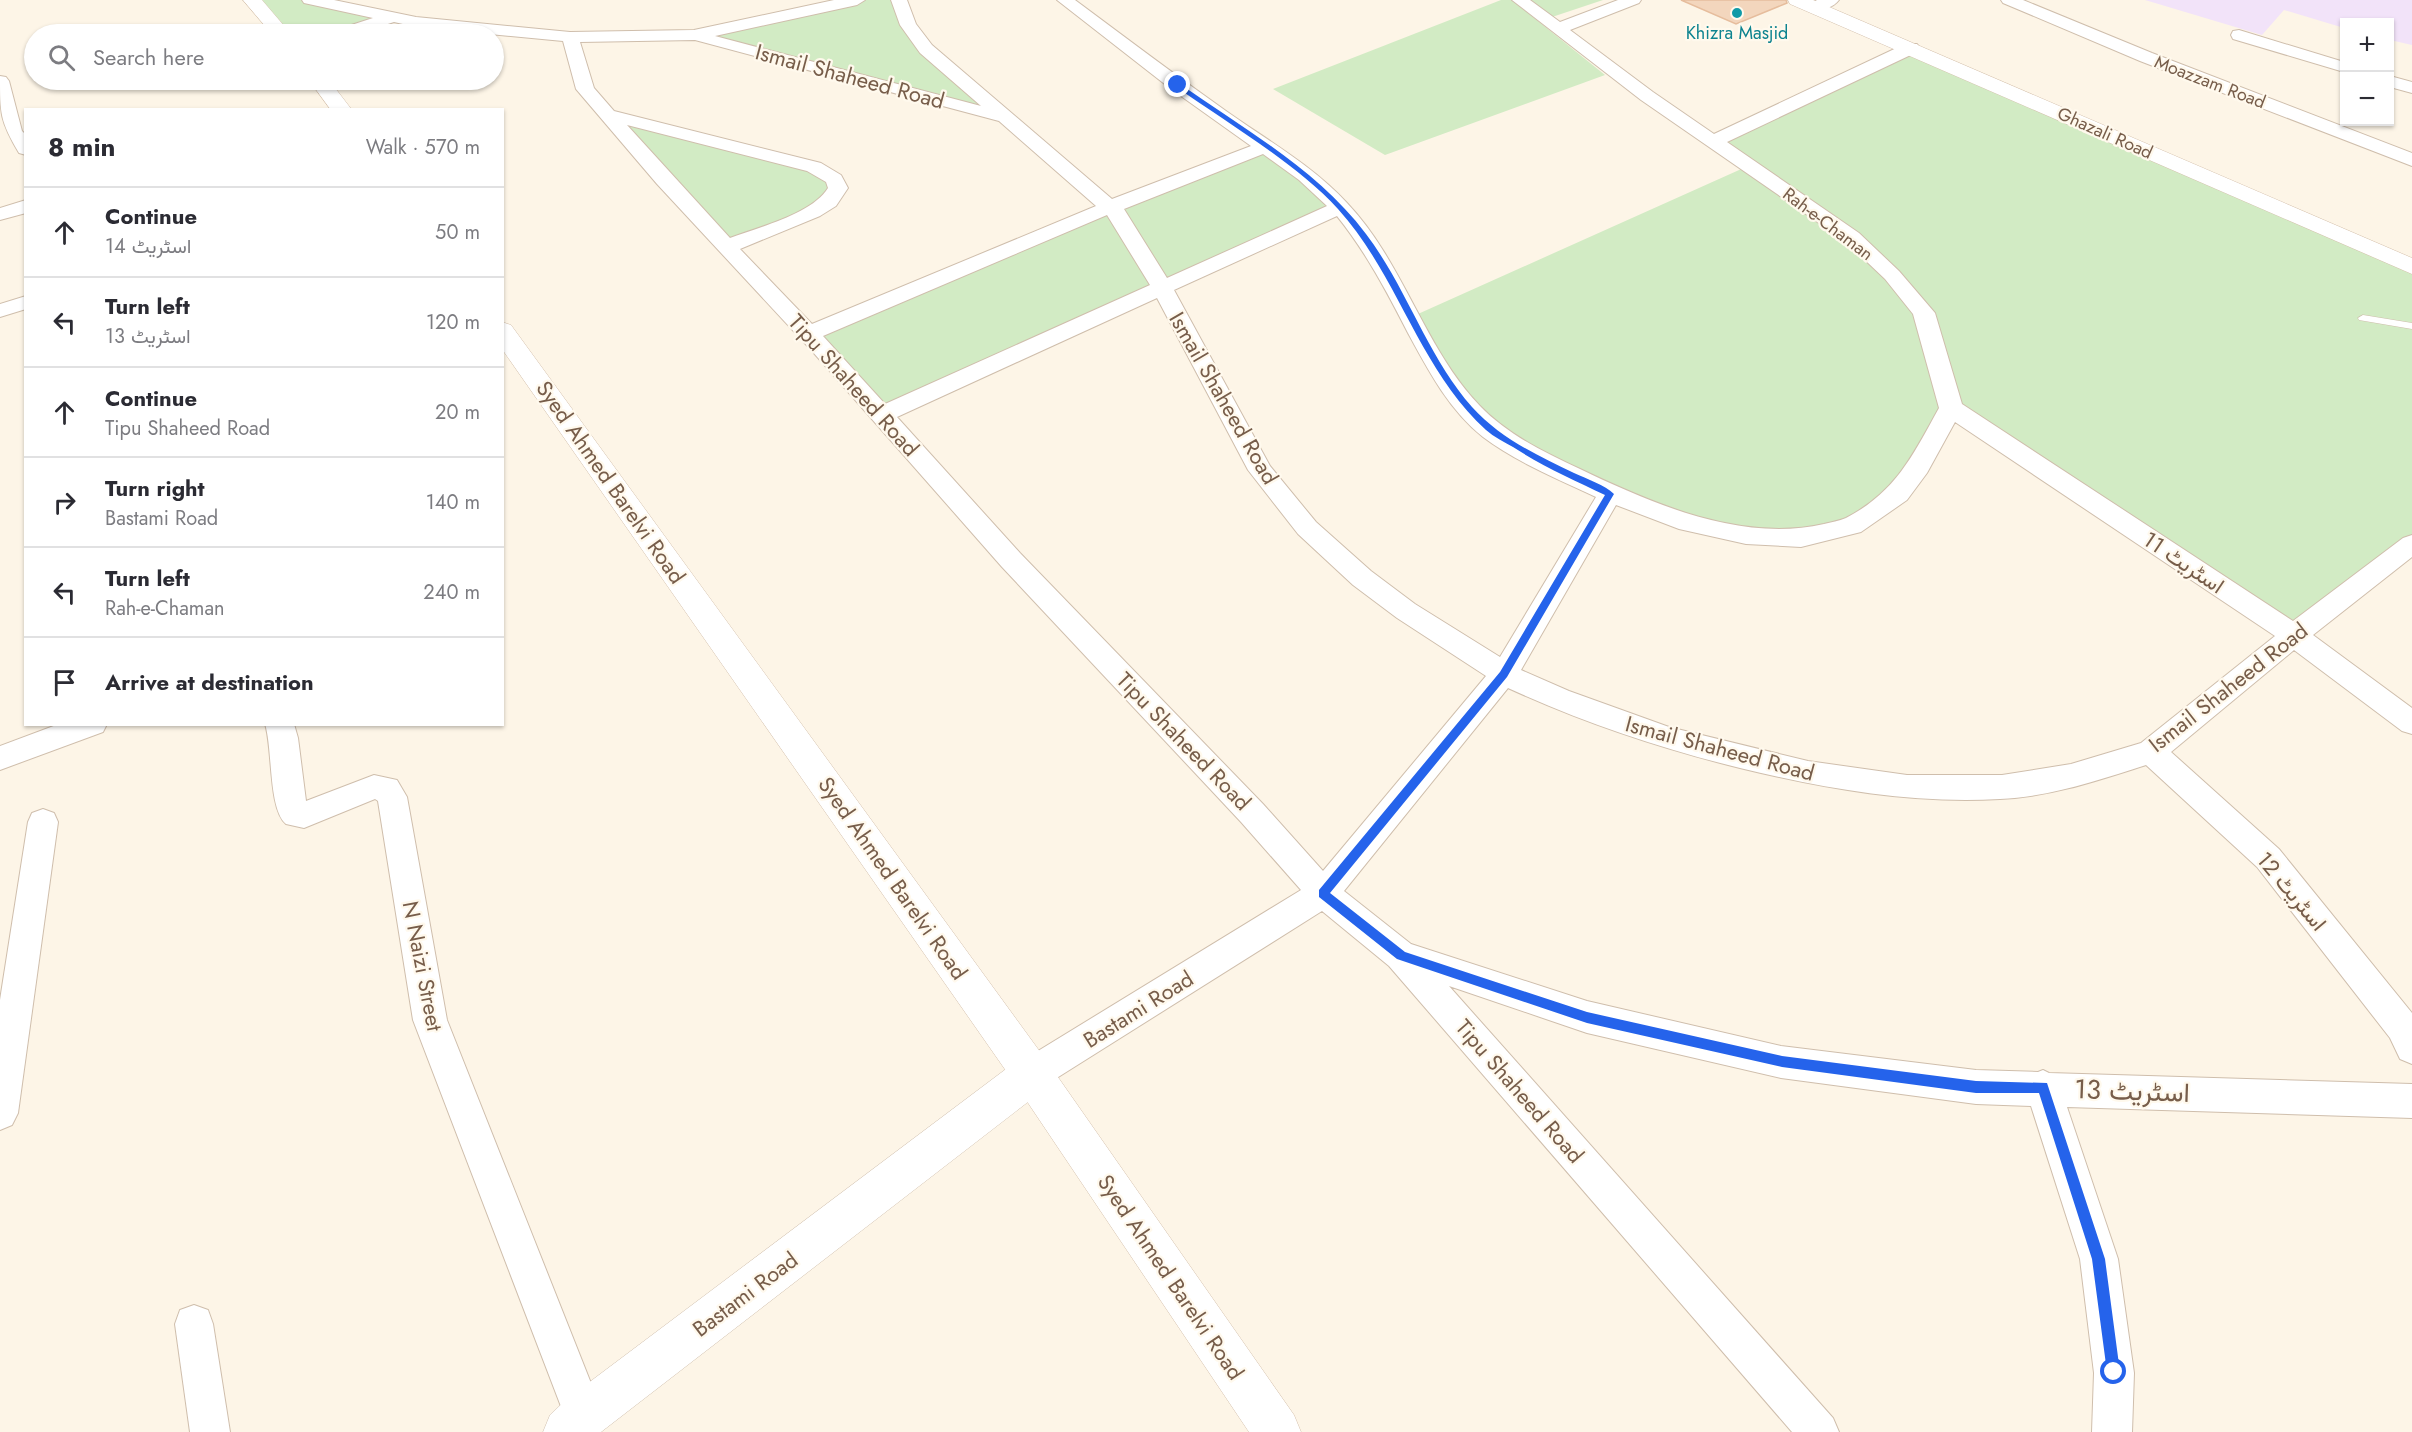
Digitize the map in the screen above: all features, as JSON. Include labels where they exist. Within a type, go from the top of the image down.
[{"type":"main road","points":[[252,0],[273,24]]},
{"type":"main road","name":"Ghazali Road","points":[[1814,2],[1911,48],[2412,267]]},
{"type":"main road","points":[[327,90],[340,108]]},
{"type":"main road","name":"Syed Ahmed Barelvi Road","points":[[504,333],[1032,1074],[1277,1432]]},
{"type":"main road","name":"Bastami Road","points":[[575,1424],[1032,1074]]},
{"type":"street","points":[[310,0],[390,18],[447,24]]},
{"type":"street","points":[[504,30],[570,37],[694,35],[857,0]]},
{"type":"street","points":[[899,0],[908,25],[926,49],[1009,119]]},
{"type":"street","points":[[1065,0],[1306,176],[1340,207],[1364,236],[1411,315],[1444,378],[1470,410],[1491,430],[1538,459],[1610,494],[1688,523],[1746,535],[1801,538],[1852,526],[1898,494],[1918,467],[1951,408]]},
{"type":"street","name":"Rah-e-Chaman","points":[[1520,0],[1714,141],[1852,237],[1892,274],[1924,313],[1951,408]]},
{"type":"street","points":[[1558,29],[1633,0]]},
{"type":"street","name":"Moazzam Road","points":[[2009,0],[2157,62],[2412,160]]},
{"type":"street","points":[[372,24],[390,18]]},
{"type":"street","name":"Ismail Shaheed Road","points":[[694,35],[1009,119],[1119,214],[1161,286],[1260,470],[1307,528],[1370,585],[1504,674],[1559,699],[1666,738],[1808,773],[1908,788],[2002,787],[2071,776],[2151,752],[2294,635],[2412,544]]},
{"type":"street","points":[[2239,35],[2340,66]]},
{"type":"street","name":"Tipu Shaheed Road","points":[[570,37],[585,89],[664,180],[808,334],[1011,560],[1252,813],[1323,893],[1401,956],[1819,1432]]},
{"type":"street","points":[[1714,141],[1911,48]]},
{"type":"street","points":[[0,81],[13,131],[24,146]]},
{"type":"street","points":[[2394,82],[2412,87]]},
{"type":"street","points":[[608,115],[814,167],[834,179],[838,188],[830,202],[813,212],[727,247]]},
{"type":"street","points":[[808,334],[1110,207],[1265,147]]},
{"type":"street","points":[[0,214],[24,207]]},
{"type":"street","points":[[881,415],[1161,286],[1340,207]]},
{"type":"street","points":[[0,311],[24,303]]},
{"type":"street","name":"اسٹریٹ 11","points":[[1951,408],[2294,635],[2412,723]]},
{"type":"street","name":"Bastami Road","points":[[1032,1074],[1323,893],[1504,674],[1610,494]]},
{"type":"street","points":[[0,758],[88,726]]},
{"type":"street","name":"N Naizi Street","points":[[280,726],[284,738],[292,811],[304,815],[374,787],[386,789],[392,797],[430,1020],[575,1424]]},
{"type":"street","name":"اسٹریٹ 12","points":[[2151,752],[2268,858],[2402,1027],[2412,1048]]},
{"type":"street","points":[[0,1113],[7,1017],[43,822]]},
{"type":"street","name":"اسٹریٹ 13","points":[[1401,956],[1587,1017],[1782,1062],[1976,1087],[2043,1087],[2412,1101]]},
{"type":"street","points":[[2043,1087],[2098,1259],[2114,1372],[2112,1432]]},
{"type":"street","points":[[194,1324],[210,1432]]},
{"type":"lane","points":[[2363,318],[2412,326]]},
{"type":"shaded area","points":[[2145,0],[2412,0],[2412,45],[2394,41],[2394,18],[2340,18],[2340,27],[2284,10],[2262,35]]},
{"type":"green space","points":[[252,0],[307,0],[390,18],[372,24],[273,24]]},
{"type":"green space","points":[[855,0],[901,0],[908,25],[1009,119],[694,35]]},
{"type":"green space","points":[[1501,0],[1512,0],[1605,75],[1385,155],[1273,89]]},
{"type":"green space","points":[[1525,0],[1603,0],[1549,18]]},
{"type":"green space","points":[[1906,45],[2412,268],[2412,551],[2294,628],[1946,397],[1922,459],[1852,519],[1801,531],[1743,530],[1687,518],[1499,435],[1409,318],[1748,166],[1708,137]]},
{"type":"green space","points":[[607,115],[814,167],[834,179],[829,202],[727,247]]},
{"type":"green space","points":[[1265,147],[1335,212],[881,415],[808,334]]},
{"type":"building","name":"Khizra Masjid","points":[[1681,0],[1786,0],[1787,3],[1736,24]]},
{"type":"place","name":"Khizra Masjid","points":[[1737,13]]},
{"type":"route","points":[[1178,85],[1306,176],[1340,207],[1364,236],[1387,273],[1444,378],[1470,410],[1491,430],[1538,459],[1610,494],[1504,674],[1323,893],[1401,956],[1587,1017],[1782,1062],[1976,1087],[2043,1087],[2098,1259],[2114,1372]]}]
